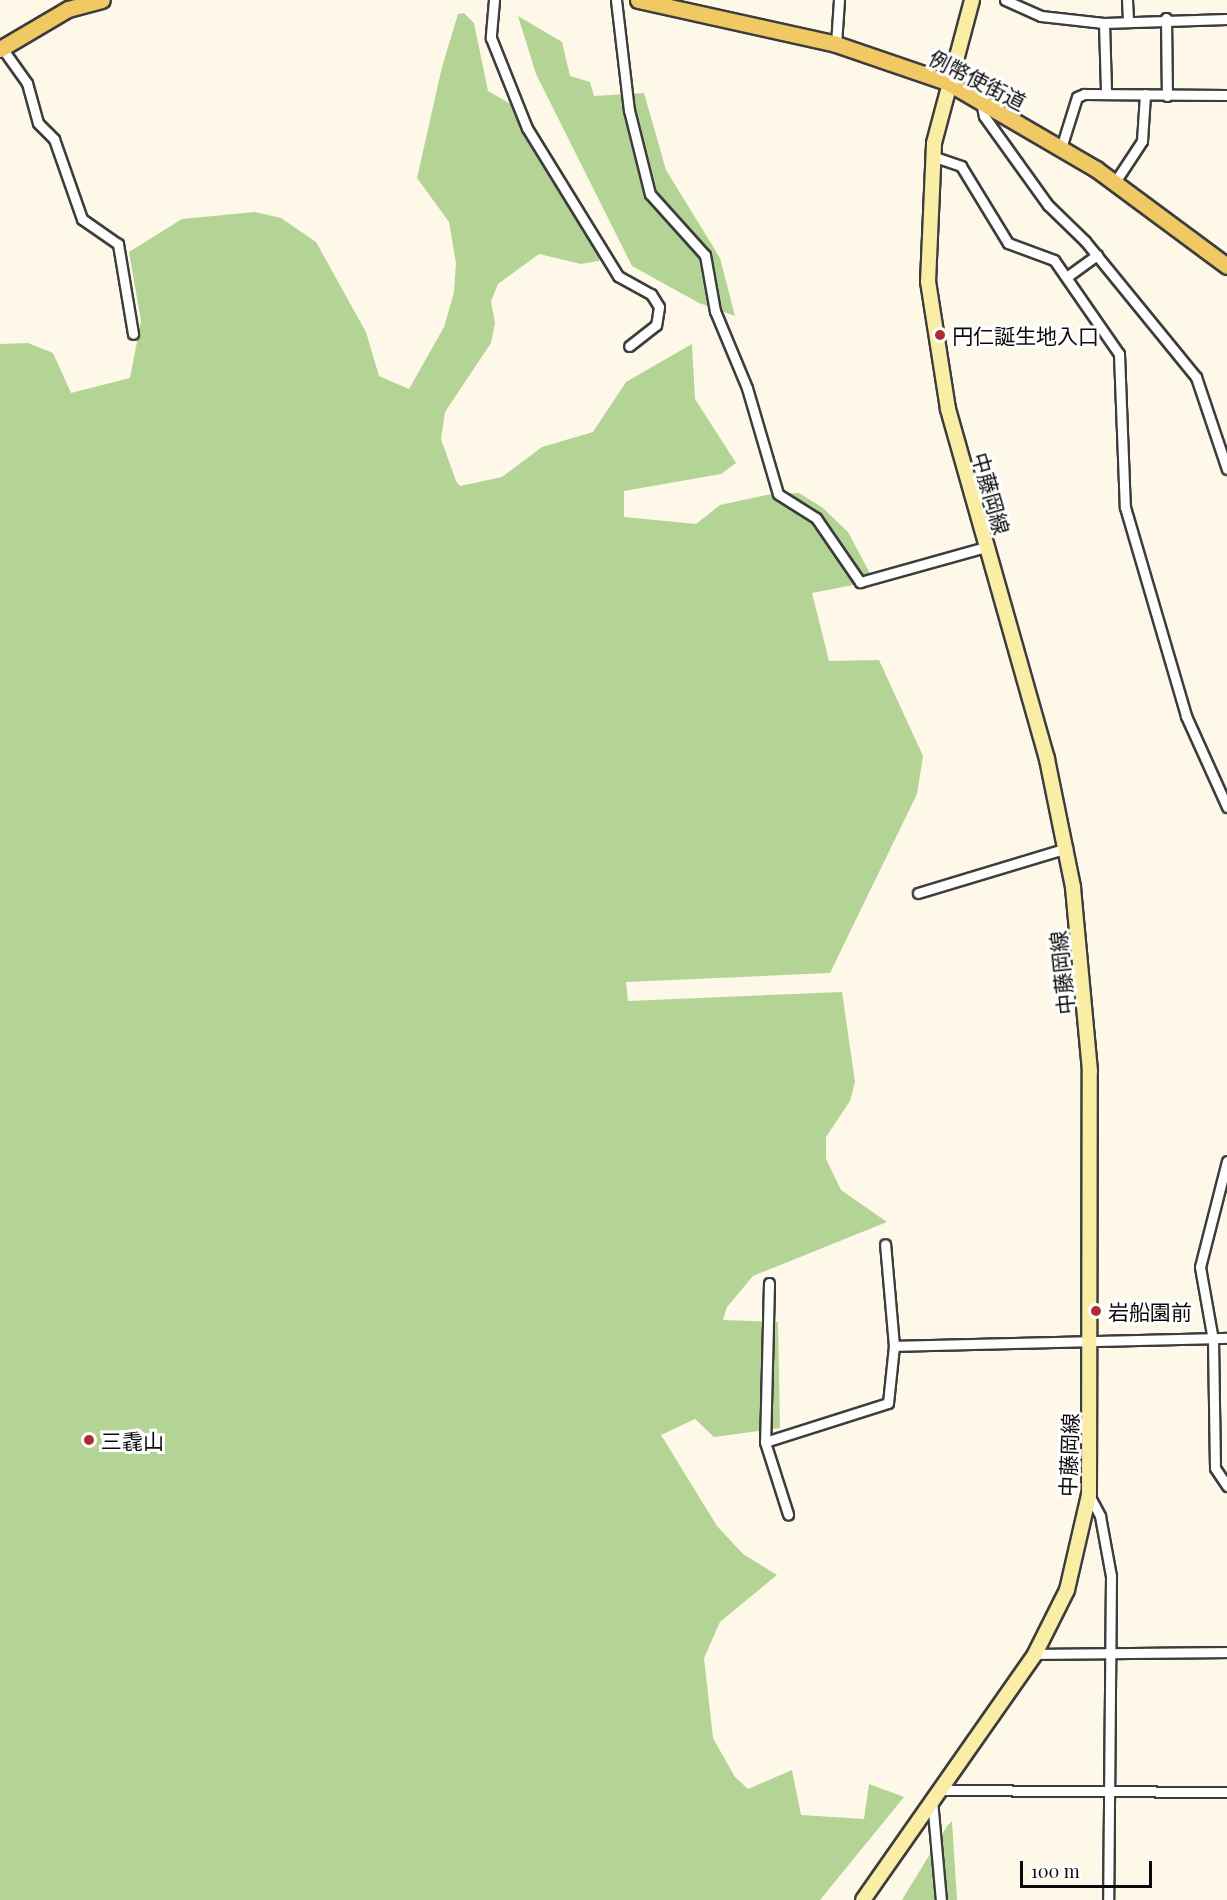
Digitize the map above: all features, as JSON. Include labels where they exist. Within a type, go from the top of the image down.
[{"type":"main road","points":[[1,49],[68,9],[102,0]]},
{"type":"main road","name":"例幣使街道","points":[[638,0],[836,44],[947,82],[1115,182],[1227,266]]},
{"type":"main road","name":"中藤岡線","points":[[863,1900],[1035,1654],[1067,1590],[1089,1495],[1091,1344],[1089,1043],[1067,848],[985,547],[934,337],[927,247],[932,156],[947,82],[972,0]]},
{"type":"street","points":[[494,0],[491,38],[528,128],[618,276],[651,294],[659,307],[656,325],[629,346]]},
{"type":"street","points":[[616,0],[629,110],[650,194],[705,255],[715,310],[747,388],[778,494],[816,518],[856,581],[985,547]]},
{"type":"street","points":[[836,44],[839,0]]},
{"type":"street","points":[[1005,0],[1041,16],[1104,23],[1166,18],[1227,20]]},
{"type":"street","points":[[1127,0],[1128,21]]},
{"type":"street","points":[[1166,18],[1167,96]]},
{"type":"street","points":[[1104,23],[1106,90]]},
{"type":"street","points":[[1,49],[27,83],[38,123],[54,139],[82,219],[118,244],[133,334]]},
{"type":"street","points":[[1061,148],[1077,97],[1106,90],[1167,96],[1227,95]]},
{"type":"street","points":[[1115,182],[1142,141],[1145,94]]},
{"type":"street","points":[[981,102],[984,116],[1048,205],[1097,255],[1196,377],[1227,469]]},
{"type":"street","points":[[932,156],[961,166],[1008,243],[1047,255],[1068,276],[1119,354],[1125,507],[1186,716],[1227,807]]},
{"type":"street","points":[[1068,276],[1097,255]]},
{"type":"street","points":[[918,893],[1067,848]]},
{"type":"street","points":[[1227,1161],[1200,1267],[1213,1340],[1215,1468],[1227,1486]]},
{"type":"street","points":[[765,1442],[888,1403],[894,1346],[885,1244]]},
{"type":"street","points":[[769,1283],[765,1442],[788,1514]]},
{"type":"street","points":[[894,1346],[1091,1344],[1227,1338]]},
{"type":"street","points":[[1089,1495],[1100,1516],[1110,1566],[1108,1900]]},
{"type":"street","points":[[1035,1654],[1227,1652]]},
{"type":"street","points":[[941,1900],[935,1795],[1108,1791],[1227,1792]]},
{"type":"green space","points":[[464,13],[474,23],[488,91],[518,108],[529,122],[539,156],[599,256],[599,261],[581,264],[539,254],[498,284],[491,301],[495,323],[491,343],[445,412],[441,439],[456,481],[460,486],[502,477],[542,447],[593,432],[626,382],[692,344],[695,399],[736,463],[721,474],[624,491],[624,517],[696,524],[720,505],[771,494],[799,493],[823,508],[848,532],[874,581],[812,593],[829,661],[879,660],[923,756],[917,794],[830,973],[626,982],[628,1001],[842,992],[855,1082],[850,1101],[826,1137],[826,1159],[841,1190],[887,1222],[753,1276],[727,1307],[723,1320],[778,1322],[780,1428],[714,1437],[695,1419],[661,1435],[717,1526],[743,1554],[777,1575],[720,1622],[704,1658],[713,1738],[735,1777],[748,1789],[792,1770],[801,1815],[864,1819],[869,1784],[904,1797],[820,1900],[0,1900],[0,344],[28,343],[53,353],[71,393],[130,378],[141,321],[129,252],[182,219],[255,212],[281,218],[316,242],[366,332],[379,376],[409,389],[444,327],[454,292],[456,263],[449,222],[417,178],[442,67],[458,14]]},
{"type":"green space","points":[[518,16],[562,42],[570,76],[590,82],[594,96],[644,93],[666,170],[720,258],[735,316],[699,303],[632,266],[536,74]]},
{"type":"green space","points":[[952,1821],[957,1900],[902,1900],[947,1826]]},
{"type":"place","name":"円仁誕生地入口","points":[[940,335]]},
{"type":"place","name":"岩船園前","points":[[1096,1311]]},
{"type":"place","name":"三毳山","points":[[89,1440]]}]
